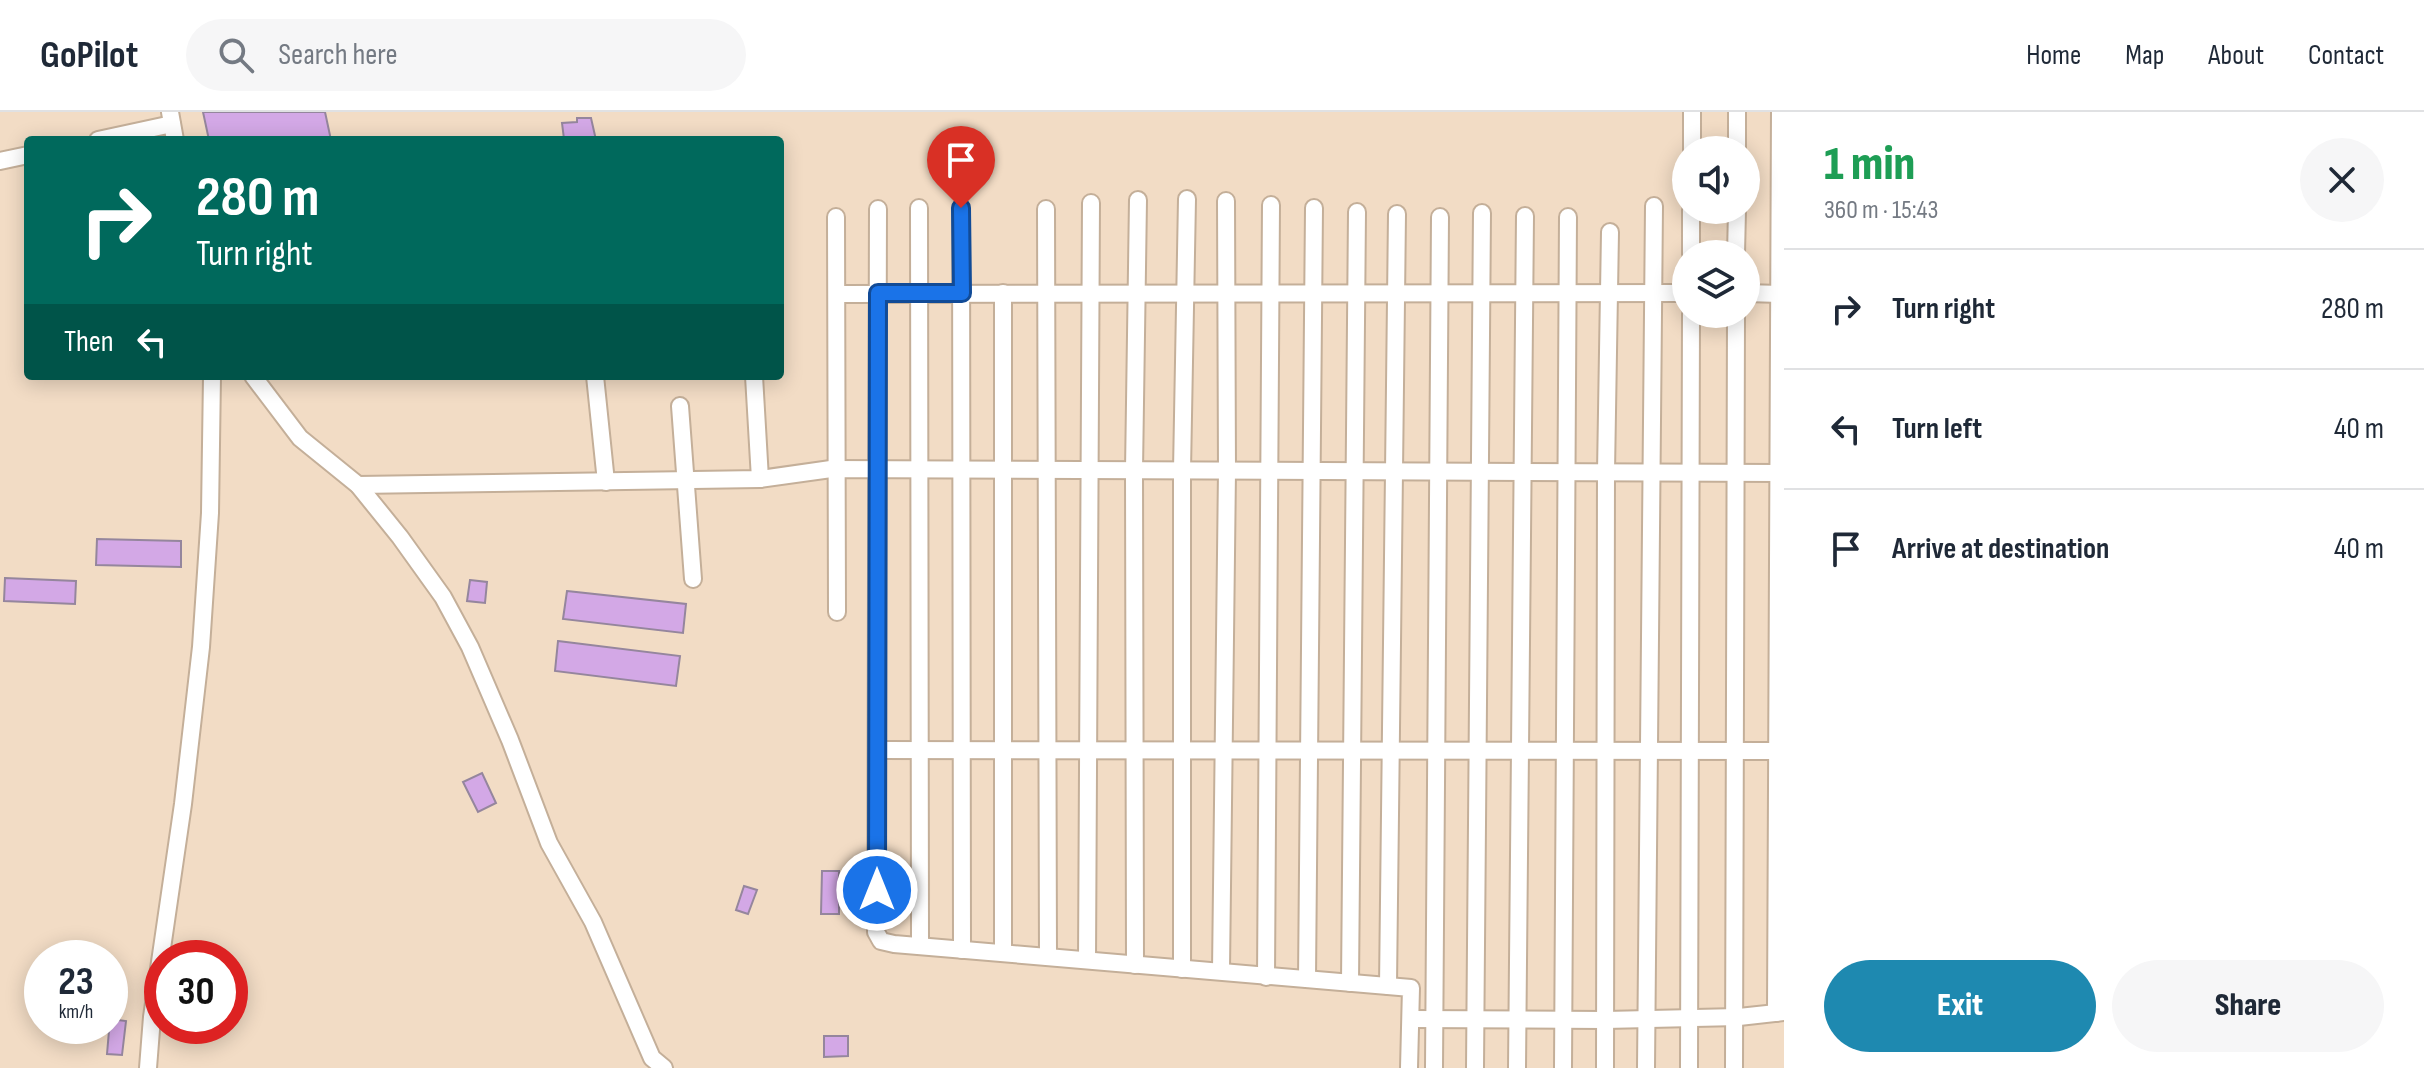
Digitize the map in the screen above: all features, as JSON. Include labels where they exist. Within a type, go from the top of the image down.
[{"type":"street","points":[[1692,112],[1692,136]]},
{"type":"street","points":[[1737,112],[1737,136]]},
{"type":"street","points":[[1411,1019],[1605,1020],[1734,1017],[1780,1012],[1780,112]]},
{"type":"street","points":[[118,136],[172,125]]},
{"type":"street","points":[[0,161],[24,156]]},
{"type":"street","points":[[1182,969],[1182,470],[1187,199]]},
{"type":"street","points":[[1135,965],[1134,470],[1138,200]]},
{"type":"street","points":[[1221,970],[1227,471],[1226,201]]},
{"type":"street","points":[[1087,960],[1091,203]]},
{"type":"street","points":[[1266,976],[1271,205]]},
{"type":"street","points":[[1646,1068],[1654,206]]},
{"type":"street","points":[[919,208],[920,946]]},
{"type":"street","points":[[961,208],[962,950]]},
{"type":"street","points":[[1307,979],[1314,208]]},
{"type":"street","points":[[878,209],[876,932],[881,941],[1411,988],[1409,1068]]},
{"type":"street","points":[[1046,209],[1048,957]]},
{"type":"street","points":[[1350,983],[1357,212]]},
{"type":"street","points":[[1475,1068],[1482,213]]},
{"type":"street","points":[[1388,986],[1397,214]]},
{"type":"street","points":[[1517,1068],[1525,216]]},
{"type":"street","points":[[836,217],[837,612]]},
{"type":"street","points":[[1434,1068],[1440,217]]},
{"type":"street","points":[[1563,1068],[1568,217]]},
{"type":"street","points":[[1605,1068],[1606,472],[1610,232]]},
{"type":"street","points":[[1003,293],[1003,953]]},
{"type":"street","points":[[837,294],[1672,293]]},
{"type":"street","points":[[1760,293],[1781,294]]},
{"type":"street","points":[[1689,1068],[1691,328]]},
{"type":"street","points":[[1734,1068],[1736,328]]},
{"type":"street","points":[[148,1068],[152,1017],[183,804],[201,647],[210,513],[212,380]]},
{"type":"street","points":[[256,380],[300,438],[358,485],[443,597],[470,647],[549,843],[593,922],[657,1065]]},
{"type":"street","points":[[595,380],[606,482]]},
{"type":"street","points":[[754,380],[760,479]]},
{"type":"street","points":[[680,406],[693,579]]},
{"type":"street","points":[[358,485],[760,479],[837,469],[1781,473]]},
{"type":"street","points":[[877,750],[1780,751]]},
{"type":"building","points":[[203,112],[325,112],[330,136],[208,136]]},
{"type":"building","points":[[577,118],[591,118],[595,136],[564,136],[562,123],[577,122]]},
{"type":"building","points":[[97,539],[181,541],[181,567],[96,565]]},
{"type":"building","points":[[5,578],[76,581],[75,604],[4,601]]},
{"type":"building","points":[[470,580],[487,582],[485,603],[467,601]]},
{"type":"building","points":[[567,591],[686,604],[683,633],[563,619]]},
{"type":"building","points":[[558,641],[680,656],[676,686],[555,671]]},
{"type":"building","points":[[482,773],[496,803],[478,812],[463,782]]},
{"type":"building","points":[[822,871],[839,871],[839,914],[821,914]]},
{"type":"building","points":[[744,886],[757,890],[748,914],[736,910]]},
{"type":"building","points":[[824,1036],[848,1036],[848,1056],[824,1057]]},
{"type":"building","points":[[108,1044],[123,1044],[122,1055],[107,1054]]},
{"type":"route","points":[[877,890],[878,293],[962,293],[961,208]]}]
